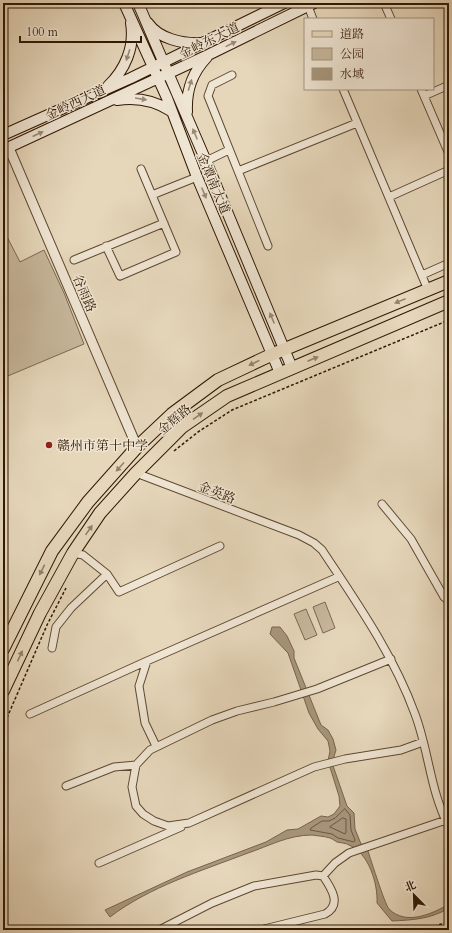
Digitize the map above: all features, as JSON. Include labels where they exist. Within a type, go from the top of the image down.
[{"type":"main road","name":"金潭南大道","points":[[124,3],[158,79],[197,177],[280,373]]},
{"type":"main road","name":"金岭东大道","points":[[153,68],[284,3]]},
{"type":"main road","name":"金岭东大道","points":[[158,79],[311,5]]},
{"type":"main road","name":"金潭南大道","points":[[140,8],[206,161],[292,368]]},
{"type":"main road","points":[[140,8],[150,26],[169,38],[184,42],[207,42]]},
{"type":"main road","points":[[261,15],[268,26]]},
{"type":"main road","points":[[100,92],[112,82],[126,61],[132,40],[130,17]]},
{"type":"main road","points":[[188,119],[187,104],[189,88],[194,74],[208,55]]},
{"type":"main road","name":"金岭西大道","points":[[3,134],[153,68]]},
{"type":"main road","name":"金岭西大道","points":[[6,149],[158,79]]},
{"type":"main road","points":[[109,101],[134,98],[143,99],[158,104],[171,111]]},
{"type":"main road","name":"金辉路","points":[[3,649],[52,551],[88,502],[137,448],[172,414],[218,380],[273,354],[449,281]]},
{"type":"main road","name":"金辉路","points":[[3,691],[40,613],[73,553],[100,513],[136,473],[182,427],[227,396],[448,305]]},
{"type":"street","points":[[384,3],[391,18]]},
{"type":"street","points":[[311,5],[313,18]]},
{"type":"street","points":[[232,75],[212,85],[208,96],[268,246]]},
{"type":"street","points":[[424,96],[449,85]]},
{"type":"street","points":[[343,90],[428,290]]},
{"type":"street","points":[[421,90],[449,154]]},
{"type":"street","points":[[238,171],[357,123]]},
{"type":"street","name":"谷雨路","points":[[6,149],[137,448]]},
{"type":"street","points":[[206,161],[229,150]]},
{"type":"street","points":[[106,246],[120,276],[176,252],[141,169]]},
{"type":"street","points":[[389,197],[449,170]]},
{"type":"street","points":[[152,195],[197,177]]},
{"type":"street","points":[[74,260],[164,223]]},
{"type":"street","points":[[422,275],[449,263]]},
{"type":"street","name":"金英路","points":[[136,473],[314,543],[322,550],[338,577],[372,624],[391,659],[408,696],[423,742],[430,778],[448,822]]},
{"type":"street","points":[[382,504],[411,539],[444,597],[449,601]]},
{"type":"street","points":[[73,553],[83,554],[107,574],[119,592],[220,546]]},
{"type":"street","points":[[52,648],[56,627],[71,608],[107,574]]},
{"type":"street","points":[[30,714],[338,577]]},
{"type":"street","points":[[189,823],[168,826],[154,822],[143,814],[136,806],[133,797],[134,777],[136,765],[142,757],[156,746],[237,711],[298,696],[391,659]]},
{"type":"street","points":[[147,661],[138,686],[145,722],[156,746]]},
{"type":"street","points":[[99,863],[324,764],[401,750],[423,742]]},
{"type":"street","points":[[66,786],[114,767],[136,765]]},
{"type":"street","points":[[323,876],[335,863],[349,853],[448,822]]},
{"type":"street","points":[[158,930],[212,903],[254,886],[316,875],[323,876]]},
{"type":"street","points":[[260,930],[279,924],[325,914],[332,910],[335,905],[334,896],[323,876]]},
{"type":"path","points":[[171,453],[198,432],[232,410],[449,320]]},
{"type":"path","points":[[3,727],[47,626],[68,584]]},
{"type":"path","points":[[425,930],[449,921]]},
{"type":"green space","points":[[3,229],[20,262],[44,250],[64,293],[84,344],[3,378]]},
{"type":"green space","points":[[325,602],[335,628],[323,633],[313,607]]},
{"type":"green space","points":[[306,609],[317,635],[305,640],[294,614]]},
{"type":"water","points":[[272,627],[280,627],[287,636],[294,651],[294,658],[321,725],[328,730],[333,739],[336,750],[332,763],[347,806],[354,813],[355,829],[361,844],[366,845],[389,909],[403,917],[411,918],[419,917],[449,904],[449,908],[429,917],[392,921],[377,903],[376,887],[371,870],[362,855],[356,849],[348,844],[337,842],[328,837],[303,835],[279,841],[176,880],[141,897],[110,917],[105,910],[187,872],[266,842],[287,830],[298,829],[321,816],[328,817],[334,814],[340,806],[339,796],[328,761],[330,751],[328,741],[318,729],[309,713],[288,653],[270,634]]},
{"type":"place","name":"赣州市第十中学","points":[[49,445]]}]
